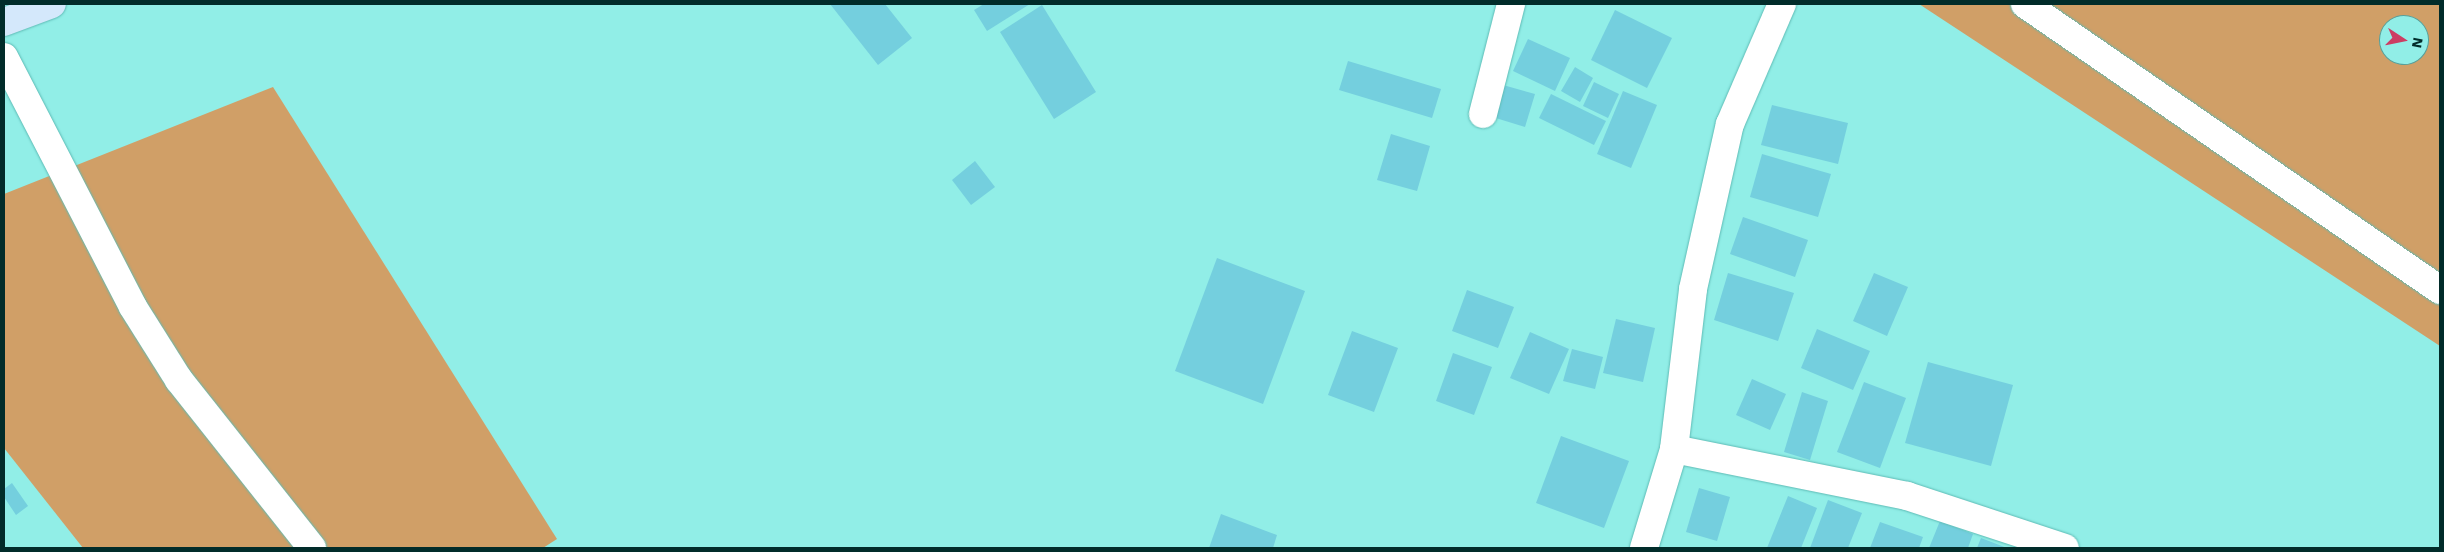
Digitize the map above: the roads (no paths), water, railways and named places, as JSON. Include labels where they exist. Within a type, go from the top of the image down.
[{"type":"main road","points":[[4,22],[52,4]]},
{"type":"street","points":[[1483,114],[1510,4]]},
{"type":"street","points":[[1644,548],[1674,448],[1693,289],[1730,124],[1782,4]]},
{"type":"street","points":[[2025,4],[2440,290]]},
{"type":"street","points":[[4,57],[133,307],[179,380],[312,548]]},
{"type":"street","points":[[1674,448],[1906,496],[2065,548]]}]
